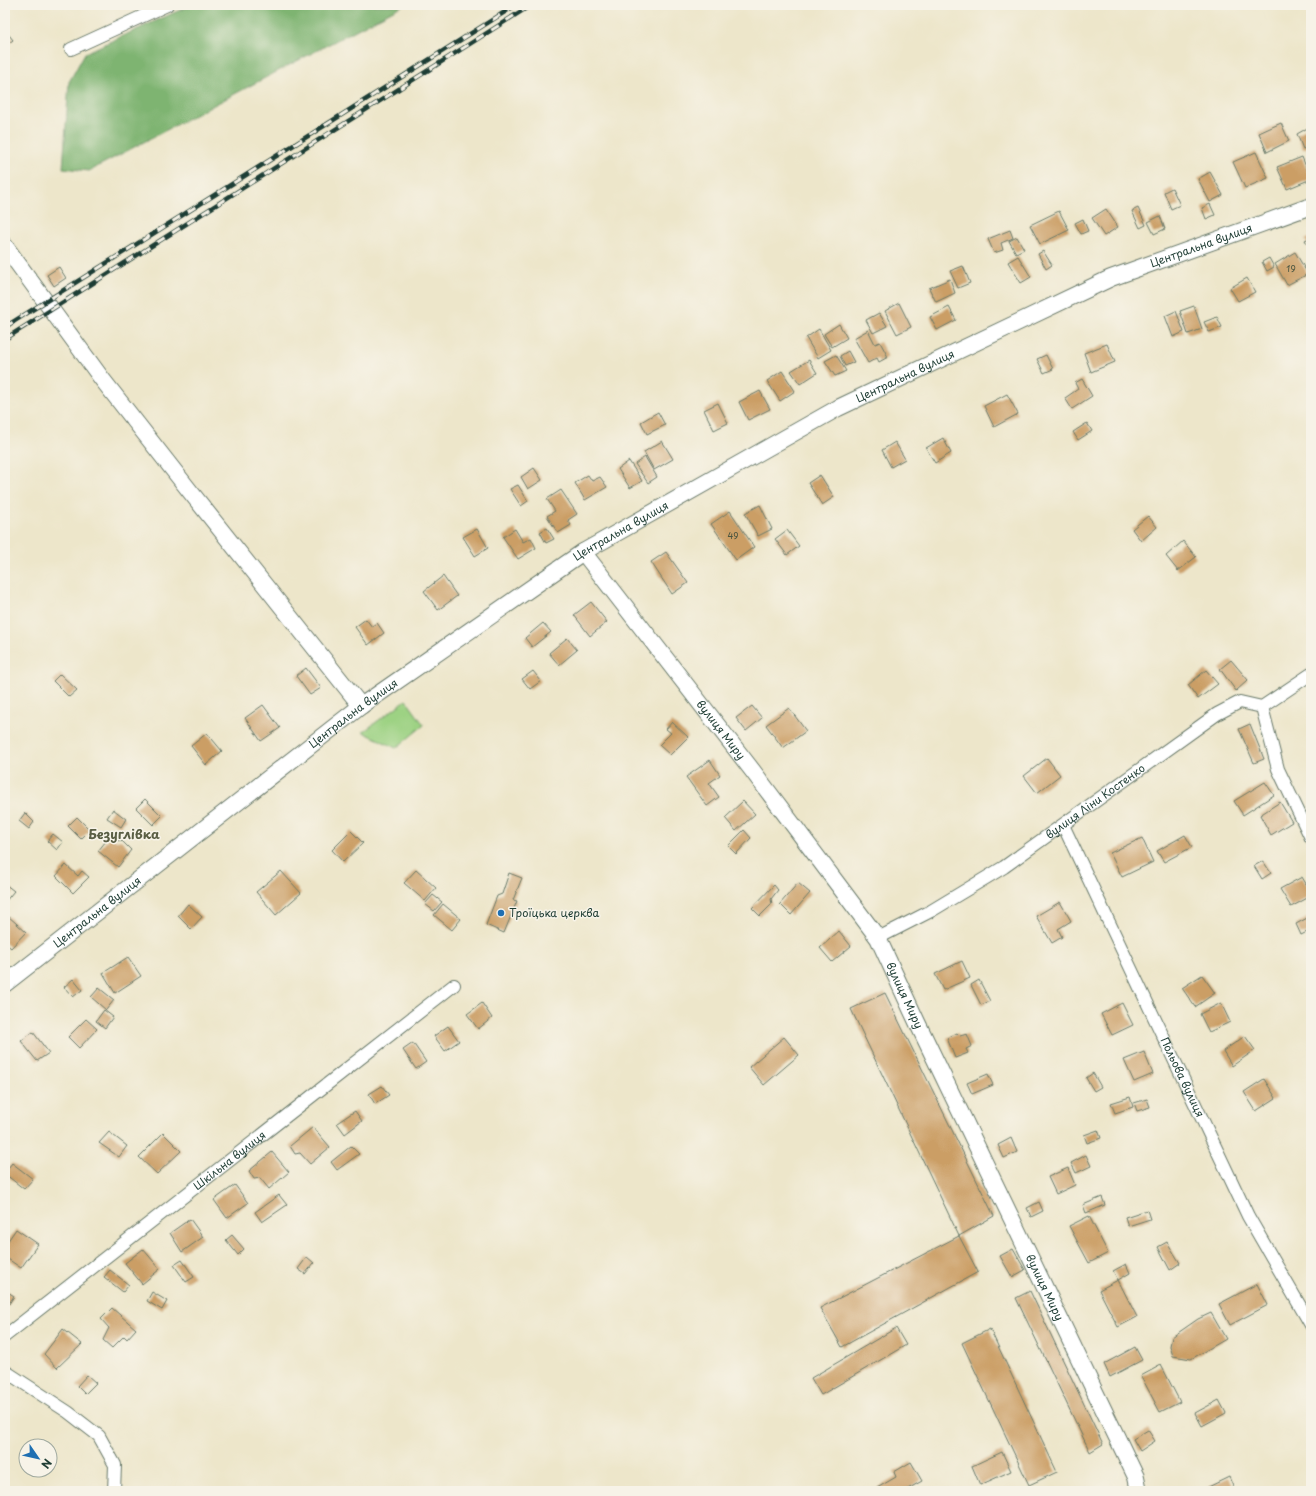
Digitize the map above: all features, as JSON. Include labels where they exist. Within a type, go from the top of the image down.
[{"type":"street","points":[[71,49],[167,5]]},
{"type":"street","name":"Центральна вулиця","points":[[5,984],[361,706],[583,552],[838,408],[1104,281],[1311,206]]},
{"type":"street","points":[[6,247],[102,379],[361,706]]},
{"type":"street","name":"вулиця Миру","points":[[583,552],[752,770],[878,938],[920,1029],[1136,1477],[1139,1491]]},
{"type":"street","points":[[1311,674],[1262,707],[1278,769],[1311,838]]},
{"type":"street","name":"вулиця Ліни Костенко","points":[[878,938],[931,911],[1004,867],[1217,714],[1240,702],[1262,707]]},
{"type":"street","name":"Польова вулиця","points":[[1063,825],[1248,1216],[1311,1325]]},
{"type":"street","name":"Шкільна вулиця","points":[[5,1336],[454,984]]},
{"type":"street","points":[[5,1371],[68,1412],[99,1436],[115,1465],[114,1491]]},
{"type":"green space","points":[[191,5],[403,5],[89,171],[63,168],[69,82],[85,53]]},
{"type":"green space","points":[[406,700],[424,725],[396,748],[363,732]]},
{"type":"building","points":[[5,30],[13,40],[5,46]]},
{"type":"building","points":[[1281,123],[1289,141],[1267,152],[1259,133]]},
{"type":"building","points":[[1311,126],[1311,146],[1303,149],[1297,134]]},
{"type":"building","points":[[1256,152],[1268,178],[1245,188],[1233,162]]},
{"type":"building","points":[[1302,157],[1311,179],[1287,189],[1277,167]]},
{"type":"building","points":[[1210,172],[1223,195],[1210,202],[1198,179]]},
{"type":"building","points":[[1172,188],[1180,205],[1171,209],[1164,192]]},
{"type":"building","points":[[1210,204],[1215,215],[1206,219],[1202,208]]},
{"type":"building","points":[[1138,208],[1146,225],[1140,228],[1132,211]]},
{"type":"building","points":[[1106,209],[1118,227],[1104,236],[1092,218]]},
{"type":"building","points":[[1059,211],[1069,230],[1040,244],[1030,225]]},
{"type":"building","points":[[1160,216],[1165,229],[1154,234],[1148,222]]},
{"type":"building","points":[[1083,219],[1088,231],[1081,234],[1075,223]]},
{"type":"building","points":[[1010,230],[1013,238],[1001,243],[1003,250],[994,253],[988,239]]},
{"type":"building","points":[[1017,237],[1024,249],[1016,253],[1009,241]]},
{"type":"building","points":[[1311,237],[1311,250],[1305,240]]},
{"type":"building","points":[[1043,251],[1052,265],[1046,269],[1038,254]]},
{"type":"building","points":[[1295,252],[1308,274],[1287,285],[1275,264]]},
{"type":"building","points":[[1018,256],[1031,277],[1021,283],[1008,262]]},
{"type":"building","points":[[1269,258],[1274,267],[1267,271],[1262,262]]},
{"type":"building","points":[[963,266],[970,283],[958,288],[950,271]]},
{"type":"building","points":[[59,267],[66,278],[54,286],[47,275]]},
{"type":"building","points":[[1247,278],[1255,292],[1238,301],[1230,288]]},
{"type":"building","points":[[950,279],[955,293],[936,302],[929,288]]},
{"type":"building","points":[[899,303],[911,327],[897,334],[885,311]]},
{"type":"building","points":[[1194,306],[1202,329],[1188,334],[1180,311]]},
{"type":"building","points":[[949,307],[956,320],[937,330],[930,317]]},
{"type":"building","points":[[1176,311],[1184,332],[1173,337],[1165,316]]},
{"type":"building","points":[[879,313],[887,326],[873,333],[866,320]]},
{"type":"building","points":[[1217,317],[1222,327],[1209,332],[1204,322]]},
{"type":"building","points":[[839,324],[847,338],[832,347],[824,334]]},
{"type":"building","points":[[819,329],[831,350],[818,358],[806,338]]},
{"type":"building","points":[[868,330],[875,344],[880,342],[888,357],[879,362],[877,358],[868,363],[854,338]]},
{"type":"building","points":[[1107,344],[1115,362],[1091,372],[1084,353]]},
{"type":"building","points":[[848,351],[854,362],[845,366],[840,356]]},
{"type":"building","points":[[836,355],[846,371],[835,376],[825,361]]},
{"type":"building","points":[[1046,355],[1053,369],[1044,373],[1037,359]]},
{"type":"building","points":[[809,360],[817,373],[800,384],[791,371]]},
{"type":"building","points":[[782,371],[795,391],[780,401],[767,381]]},
{"type":"building","points":[[1082,379],[1092,396],[1072,409],[1065,398],[1078,389],[1075,383]]},
{"type":"building","points":[[760,391],[770,409],[748,420],[739,402]]},
{"type":"building","points":[[1007,394],[1018,414],[994,427],[984,406]]},
{"type":"building","points":[[718,403],[728,423],[714,430],[704,410]]},
{"type":"building","points":[[658,412],[665,425],[647,434],[641,422]]},
{"type":"building","points":[[1087,423],[1092,431],[1078,440],[1073,432]]},
{"type":"building","points":[[943,438],[951,453],[935,463],[926,448]]},
{"type":"building","points":[[662,441],[673,459],[654,470],[644,452]]},
{"type":"building","points":[[895,442],[905,459],[891,467],[882,450]]},
{"type":"building","points":[[645,457],[657,477],[648,483],[635,464]]},
{"type":"building","points":[[629,461],[642,481],[630,488],[618,469]]},
{"type":"building","points":[[534,468],[542,480],[528,489],[521,477]]},
{"type":"building","points":[[588,475],[592,481],[600,477],[607,487],[585,500],[575,483]]},
{"type":"building","points":[[820,475],[834,497],[822,505],[808,483]]},
{"type":"building","points":[[518,485],[528,501],[521,506],[510,489]]},
{"type":"building","points":[[561,490],[577,514],[568,520],[571,525],[558,533],[547,516],[555,511],[547,499]]},
{"type":"building","points":[[760,505],[772,529],[758,536],[745,513]]},
{"type":"building","points":[[730,511],[754,547],[736,560],[711,524]]},
{"type":"building","points":[[1148,516],[1157,527],[1141,541],[1132,529]]},
{"type":"building","points":[[547,528],[554,539],[546,543],[540,532]]},
{"type":"building","points":[[477,529],[488,548],[475,556],[463,537]]},
{"type":"building","points":[[515,529],[523,542],[531,538],[536,548],[518,559],[503,537]]},
{"type":"building","points":[[787,530],[799,546],[787,555],[775,539]]},
{"type":"building","points":[[1183,541],[1196,557],[1178,571],[1166,556]]},
{"type":"building","points":[[666,552],[688,583],[672,594],[651,562]]},
{"type":"building","points":[[443,576],[457,596],[438,610],[424,591]]},
{"type":"building","points":[[591,602],[607,622],[590,636],[574,615]]},
{"type":"building","points":[[366,619],[372,627],[377,623],[384,633],[368,645],[355,627]]},
{"type":"building","points":[[543,623],[551,632],[532,647],[525,638]]},
{"type":"building","points":[[567,638],[577,650],[559,665],[549,653]]},
{"type":"building","points":[[1231,660],[1248,680],[1236,691],[1220,669]]},
{"type":"building","points":[[306,668],[321,688],[310,695],[296,676]]},
{"type":"building","points":[[1206,670],[1218,684],[1198,699],[1188,685]]},
{"type":"building","points":[[533,671],[541,681],[530,689],[522,679]]},
{"type":"building","points":[[60,674],[77,690],[69,697],[53,681]]},
{"type":"building","points":[[263,705],[280,728],[261,741],[245,718]]},
{"type":"building","points":[[752,706],[762,718],[746,731],[736,718]]},
{"type":"building","points":[[789,708],[806,731],[783,748],[766,725]]},
{"type":"building","points":[[672,722],[688,737],[670,755],[659,745],[671,733],[666,729]]},
{"type":"building","points":[[1250,724],[1264,759],[1254,763],[1239,729]]},
{"type":"building","points":[[207,733],[222,751],[206,765],[191,746]]},
{"type":"building","points":[[1047,758],[1060,775],[1037,793],[1024,776]]},
{"type":"building","points":[[710,760],[720,775],[709,783],[719,797],[707,806],[686,777]]},
{"type":"building","points":[[1265,782],[1274,795],[1243,815],[1234,801]]},
{"type":"building","points":[[145,799],[162,816],[153,825],[136,808]]},
{"type":"building","points":[[743,801],[755,814],[736,831],[725,818]]},
{"type":"building","points":[[1280,802],[1292,822],[1271,835],[1260,815]]},
{"type":"building","points":[[113,809],[126,819],[121,827],[107,818]]},
{"type":"building","points":[[25,813],[34,822],[29,829],[19,821]]},
{"type":"building","points":[[77,817],[90,830],[81,839],[68,826]]},
{"type":"building","points":[[744,830],[751,838],[736,854],[728,846]]},
{"type":"building","points":[[351,831],[363,843],[343,862],[332,850]]},
{"type":"building","points":[[53,834],[63,842],[57,850],[47,841]]},
{"type":"building","points":[[1185,835],[1192,847],[1164,862],[1157,851]]},
{"type":"building","points":[[110,836],[116,841],[121,840],[131,850],[118,867],[98,851]]},
{"type":"building","points":[[1142,838],[1153,862],[1122,877],[1110,853]]},
{"type":"building","points":[[1263,861],[1271,873],[1262,879],[1254,866]]},
{"type":"building","points":[[66,865],[78,876],[82,871],[89,877],[73,893],[56,876]]},
{"type":"building","points":[[416,870],[436,888],[425,901],[404,883]]},
{"type":"building","points":[[281,871],[301,893],[276,915],[256,892]]},
{"type":"building","name":"Троїцька церква","points":[[509,873],[522,878],[513,900],[517,901],[504,933],[486,925],[497,896],[502,894]]},
{"type":"building","points":[[1302,877],[1311,892],[1311,896],[1291,907],[1280,889]]},
{"type":"building","points":[[798,883],[810,893],[791,915],[780,904]]},
{"type":"building","points":[[5,884],[14,891],[5,902]]},
{"type":"building","points":[[774,885],[778,890],[771,899],[772,904],[760,916],[752,908]]},
{"type":"building","points":[[433,895],[442,902],[434,911],[425,904]]},
{"type":"building","points":[[1060,902],[1071,921],[1058,929],[1062,937],[1052,943],[1036,916]]},
{"type":"building","points":[[188,904],[202,917],[191,929],[178,916]]},
{"type":"building","points":[[443,904],[461,919],[452,930],[434,915]]},
{"type":"building","points":[[8,916],[26,932],[11,948],[5,943],[5,919]]},
{"type":"building","points":[[1311,916],[1311,930],[1301,935],[1296,924]]},
{"type":"building","points":[[839,931],[851,946],[832,962],[820,948]]},
{"type":"building","points":[[128,957],[141,976],[115,993],[103,973]]},
{"type":"building","points":[[962,961],[970,978],[943,990],[935,974]]},
{"type":"building","points":[[1202,975],[1215,993],[1195,1007],[1182,988]]},
{"type":"building","points":[[73,979],[82,990],[73,997],[64,987]]},
{"type":"building","points":[[979,980],[990,1001],[981,1005],[971,985]]},
{"type":"building","points":[[99,988],[114,1000],[106,1010],[91,997]]},
{"type":"building","points":[[885,993],[994,1216],[959,1236],[851,1009]]},
{"type":"building","points":[[482,1003],[492,1018],[478,1029],[467,1014]]},
{"type":"building","points":[[1122,1003],[1133,1025],[1112,1035],[1101,1014]]},
{"type":"building","points":[[1221,1003],[1230,1022],[1209,1032],[1200,1014]]},
{"type":"building","points":[[104,1010],[113,1017],[105,1028],[96,1021]]},
{"type":"building","points":[[86,1019],[97,1029],[79,1048],[68,1037]]},
{"type":"building","points":[[448,1026],[459,1041],[445,1051],[434,1036]]},
{"type":"building","points":[[33,1032],[49,1053],[37,1061],[21,1041]]},
{"type":"building","points":[[957,1033],[960,1036],[967,1034],[972,1046],[966,1049],[968,1053],[955,1058],[947,1038]]},
{"type":"building","points":[[1245,1036],[1255,1050],[1232,1066],[1223,1051]]},
{"type":"building","points":[[784,1037],[799,1055],[764,1085],[749,1067]]},
{"type":"building","points":[[413,1043],[426,1062],[416,1069],[403,1050]]},
{"type":"building","points":[[1144,1052],[1153,1074],[1134,1082],[1124,1060]]},
{"type":"building","points":[[1093,1073],[1101,1087],[1094,1091],[1086,1078]]},
{"type":"building","points":[[988,1074],[993,1085],[972,1094],[967,1083]]},
{"type":"building","points":[[1264,1079],[1276,1098],[1256,1111],[1244,1092]]},
{"type":"building","points":[[382,1086],[389,1095],[375,1104],[369,1094]]},
{"type":"building","points":[[1130,1097],[1133,1107],[1115,1113],[1111,1103]]},
{"type":"building","points":[[1147,1099],[1150,1107],[1137,1111],[1134,1103]]},
{"type":"building","points":[[355,1111],[362,1121],[345,1134],[337,1123]]},
{"type":"building","points":[[313,1127],[330,1147],[310,1164],[300,1153],[295,1154],[290,1146]]},
{"type":"building","points":[[1098,1130],[1101,1138],[1087,1143],[1084,1135]]},
{"type":"building","points":[[109,1132],[127,1146],[119,1157],[99,1143]]},
{"type":"building","points":[[163,1133],[181,1151],[157,1174],[139,1157]]},
{"type":"building","points":[[1011,1138],[1017,1152],[1004,1158],[998,1145]]},
{"type":"building","points":[[351,1146],[359,1154],[337,1170],[331,1162]]},
{"type":"building","points":[[272,1152],[289,1172],[269,1189],[260,1178],[254,1179],[249,1171]]},
{"type":"building","points":[[1086,1155],[1091,1166],[1076,1173],[1071,1163]]},
{"type":"building","points":[[12,1163],[33,1179],[24,1189],[5,1174]]},
{"type":"building","points":[[1068,1168],[1075,1185],[1056,1194],[1048,1177]]},
{"type":"building","points":[[235,1185],[248,1203],[227,1218],[214,1200]]},
{"type":"building","points":[[279,1195],[287,1205],[262,1222],[255,1212]]},
{"type":"building","points":[[1102,1197],[1105,1205],[1086,1213],[1083,1205]]},
{"type":"building","points":[[1039,1202],[1043,1211],[1031,1217],[1027,1208]]},
{"type":"building","points":[[1147,1210],[1150,1219],[1128,1226],[1125,1217]]},
{"type":"building","points":[[1089,1216],[1108,1253],[1089,1263],[1069,1226]]},
{"type":"building","points":[[190,1219],[203,1237],[182,1252],[170,1233]]},
{"type":"building","points":[[16,1229],[38,1244],[21,1268],[5,1257],[5,1245]]},
{"type":"building","points":[[232,1235],[244,1249],[238,1255],[226,1240]]},
{"type":"building","points":[[959,1236],[978,1272],[842,1347],[820,1308]]},
{"type":"building","points":[[1167,1242],[1180,1263],[1170,1270],[1158,1247]]},
{"type":"building","points":[[143,1249],[160,1269],[142,1284],[125,1263]]},
{"type":"building","points":[[1013,1249],[1025,1270],[1012,1277],[1000,1256]]},
{"type":"building","points":[[307,1257],[314,1263],[305,1274],[298,1269]]},
{"type":"building","points":[[182,1260],[194,1277],[186,1282],[174,1265]]},
{"type":"building","points":[[1126,1264],[1130,1273],[1118,1280],[1113,1271]]},
{"type":"building","points":[[110,1270],[129,1285],[123,1292],[104,1277]]},
{"type":"building","points":[[1118,1280],[1137,1317],[1118,1327],[1099,1290]]},
{"type":"building","points":[[1257,1284],[1268,1305],[1230,1325],[1219,1304]]},
{"type":"building","points":[[5,1290],[14,1296],[5,1310]]},
{"type":"building","points":[[1030,1291],[1103,1444],[1090,1452],[1016,1298]]},
{"type":"building","points":[[152,1292],[167,1301],[162,1310],[147,1301]]},
{"type":"building","points":[[112,1308],[136,1329],[127,1339],[124,1336],[112,1348],[103,1340],[109,1328],[101,1319]]},
{"type":"building","points":[[1211,1313],[1226,1339],[1191,1359],[1173,1356],[1170,1346],[1172,1337],[1198,1319]]},
{"type":"building","points":[[896,1328],[906,1345],[821,1395],[811,1378]]},
{"type":"building","points":[[63,1329],[82,1344],[57,1368],[44,1354]]},
{"type":"building","points":[[990,1329],[1057,1472],[1029,1485],[962,1343]]},
{"type":"building","points":[[1135,1347],[1142,1360],[1110,1377],[1104,1364]]},
{"type":"building","points":[[1161,1365],[1180,1402],[1160,1412],[1141,1376]]},
{"type":"building","points":[[87,1375],[96,1383],[85,1394],[77,1386]]},
{"type":"building","points":[[1219,1400],[1226,1413],[1202,1426],[1195,1413]]},
{"type":"building","points":[[1148,1430],[1155,1441],[1140,1451],[1133,1439]]},
{"type":"building","points":[[1002,1452],[1011,1471],[980,1485],[972,1466]]},
{"type":"building","points":[[911,1462],[922,1481],[904,1491],[879,1491],[877,1488],[896,1477],[894,1472]]},
{"type":"building","points":[[1229,1477],[1235,1491],[1200,1491]]},
{"type":"railway","points":[[5,327],[516,5]]},
{"type":"railway","points":[[5,339],[531,5]]},
{"type":"place","name":"Троїцька церква","points":[[501,913]]},
{"type":"district","name":"Безуглівка","points":[[124,834]]}]
